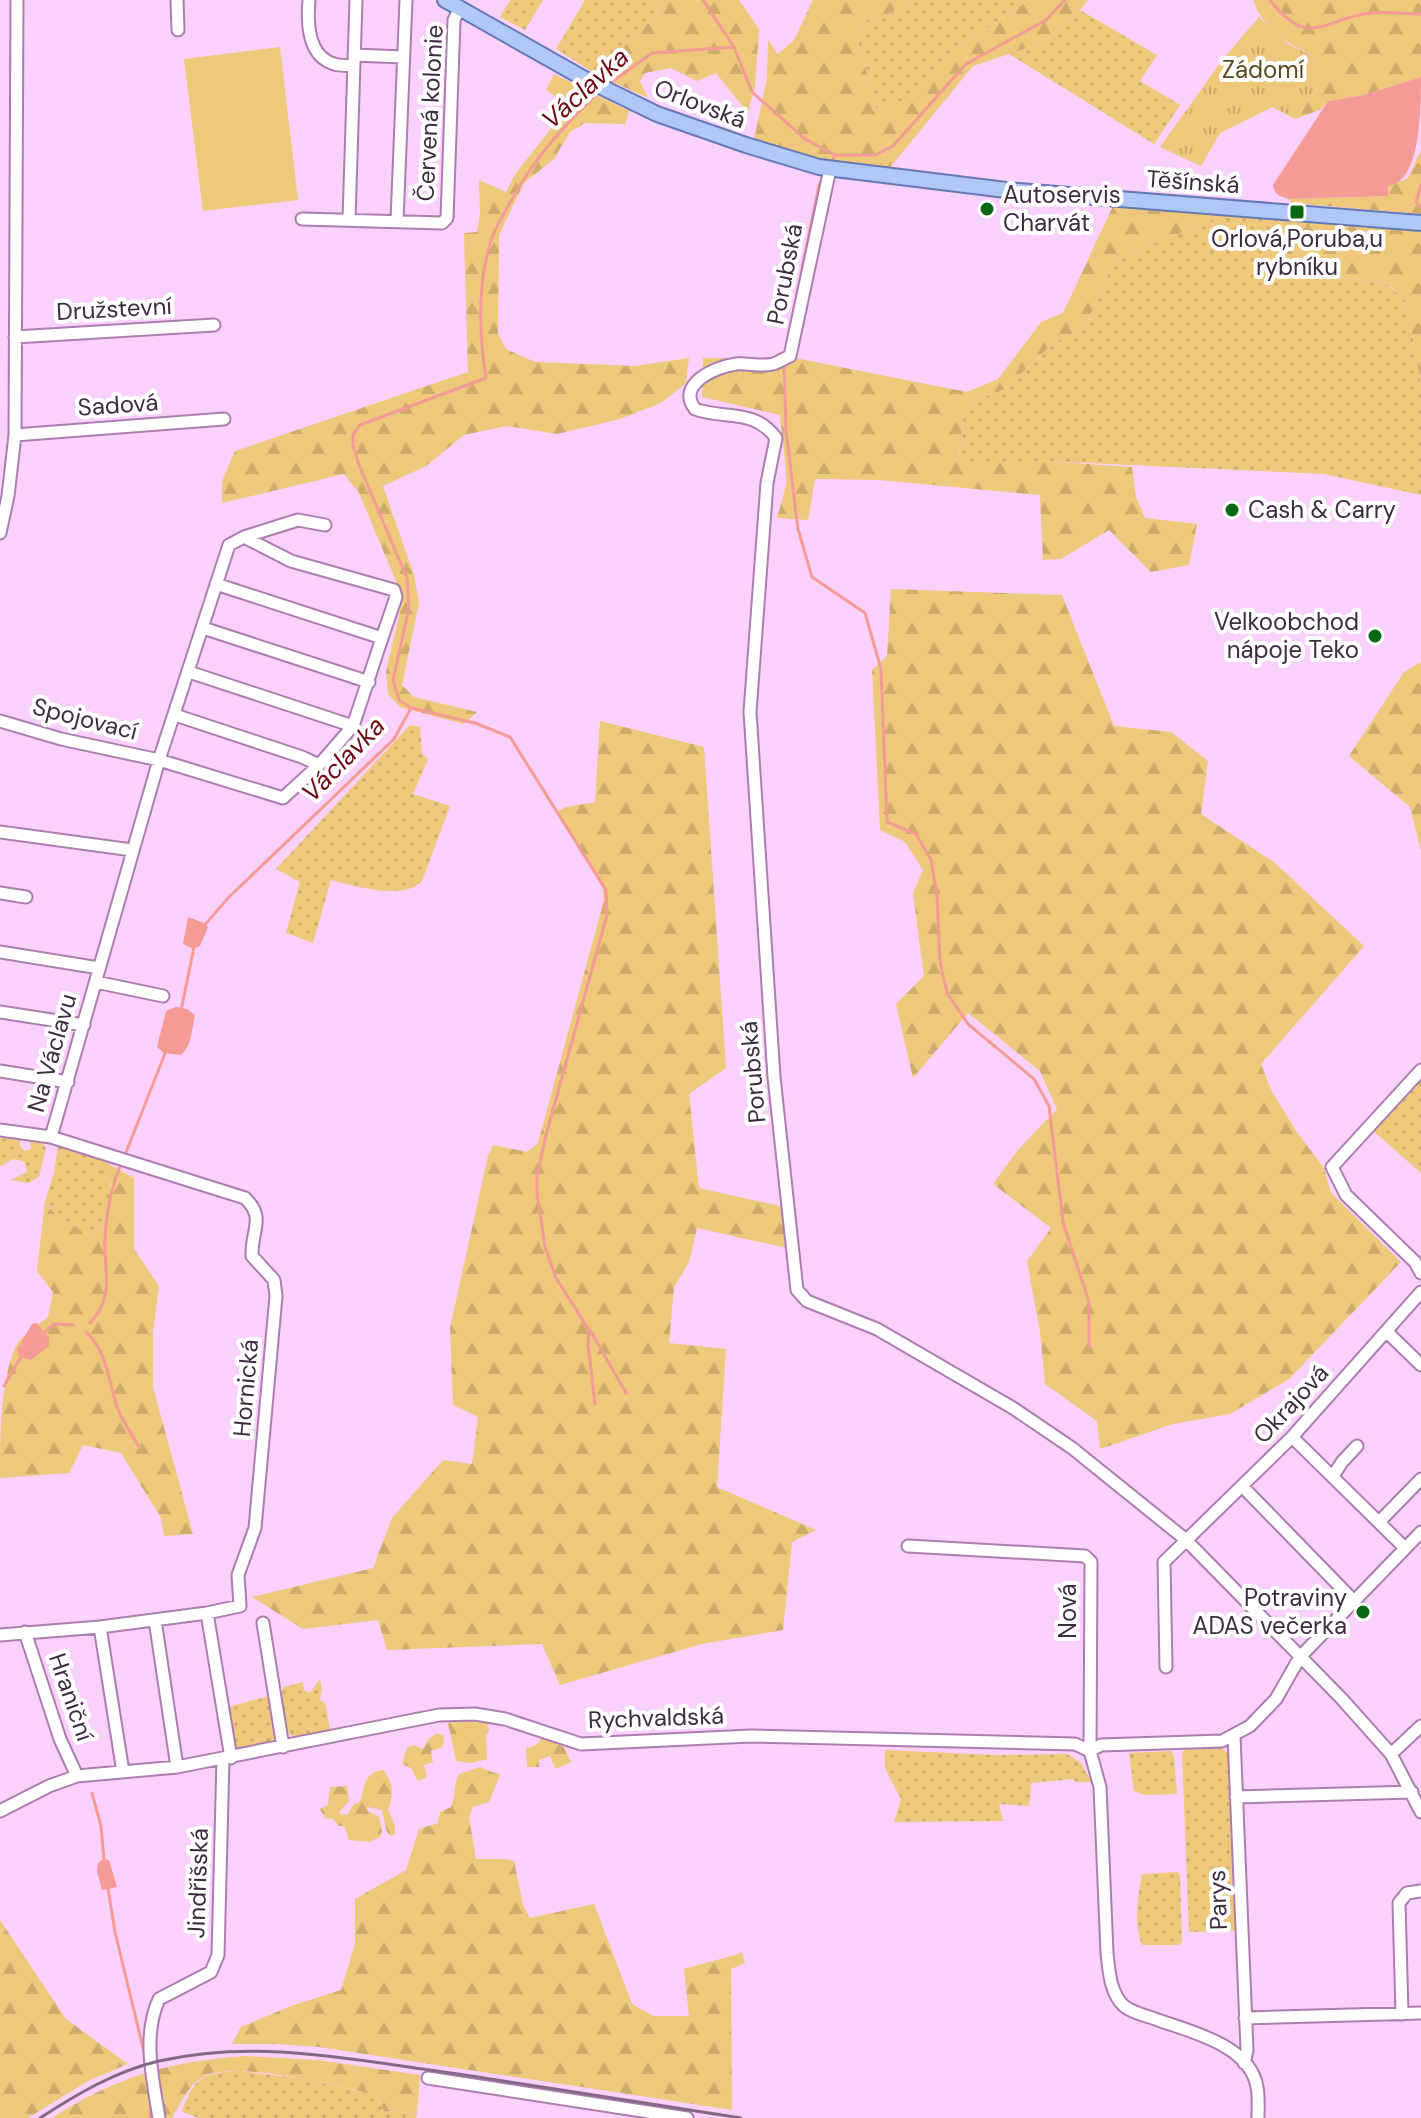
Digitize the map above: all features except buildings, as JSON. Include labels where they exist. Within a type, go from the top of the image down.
[{"type":"main road","name":"Orlovská","points":[[445,0],[583,78],[657,114],[824,168]]},
{"type":"main road","name":"Těšínská","points":[[824,168],[1006,190],[1421,223]]},
{"type":"street","points":[[0,533],[15,435],[17,0]]},
{"type":"street","points":[[177,0],[178,30]]},
{"type":"street","name":"Červená kolonie","points":[[309,0],[307,23],[310,37],[321,57],[334,64],[403,57]]},
{"type":"street","points":[[349,219],[356,0]]},
{"type":"street","name":"Červená kolonie","points":[[397,221],[406,0]]},
{"type":"street","name":"Červená kolonie","points":[[302,219],[442,223],[447,218],[454,20],[460,8]]},
{"type":"street","name":"Porubská","points":[[824,168],[790,356],[772,364],[733,364],[698,379],[689,391],[689,401],[695,409],[756,420],[766,425],[776,438],[767,483],[750,712],[774,1077],[797,1290],[807,1301],[877,1329],[1013,1408],[1072,1448],[1185,1539],[1391,1754],[1421,1812]]},
{"type":"street","name":"Družstevní","points":[[15,337],[214,325]]},
{"type":"street","name":"Sadová","points":[[15,435],[224,419]]},
{"type":"street","points":[[244,537],[298,520],[325,525]]},
{"type":"street","points":[[175,715],[319,765],[353,726],[396,597],[394,590],[291,561],[244,537]]},
{"type":"street","name":"Na Václavu","points":[[51,1137],[159,760],[229,545],[244,537]]},
{"type":"street","points":[[216,584],[382,638]]},
{"type":"street","points":[[203,628],[369,682]]},
{"type":"street","points":[[189,672],[353,726]]},
{"type":"street","name":"Spojovací","points":[[0,721],[61,739],[159,760],[283,798],[319,765]]},
{"type":"street","points":[[0,832],[132,850]]},
{"type":"street","points":[[0,893],[26,897]]},
{"type":"street","points":[[0,952],[99,968]]},
{"type":"street","name":"Na Václavu","points":[[96,982],[163,996]]},
{"type":"street","points":[[0,1012],[84,1025]]},
{"type":"street","points":[[1421,1070],[1332,1167],[1346,1195],[1415,1262],[1421,1273]]},
{"type":"street","points":[[0,1071],[68,1082]]},
{"type":"street","name":"Hornická","points":[[0,1130],[51,1137],[245,1198],[255,1208],[257,1218],[252,1256],[274,1280],[276,1296],[255,1528],[238,1575],[240,1606],[100,1627],[0,1635]]},
{"type":"street","name":"Okrajová","points":[[1185,1539],[1292,1437],[1421,1292]]},
{"type":"street","points":[[1387,1332],[1421,1365]]},
{"type":"street","points":[[1292,1437],[1405,1548]]},
{"type":"street","points":[[1333,1476],[1357,1446]]},
{"type":"street","points":[[1379,1522],[1421,1479]]},
{"type":"street","points":[[1242,1486],[1353,1600]]},
{"type":"street","name":"Rychvaldská","points":[[0,1811],[49,1786],[77,1776],[227,1759],[334,1734],[439,1715],[475,1714],[505,1719],[581,1744],[751,1736],[1075,1744],[1090,1751],[1101,1745],[1222,1741],[1263,1715],[1300,1657],[1421,1532]]},
{"type":"street","points":[[1166,1667],[1164,1562],[1185,1539]]},
{"type":"street","name":"Nová","points":[[908,1546],[1085,1556],[1091,1562],[1090,1751]]},
{"type":"street","name":"Jindřišská","points":[[159,2118],[150,2047],[155,2008],[159,1999],[211,1972],[218,1955],[227,1759],[207,1613]]},
{"type":"street","points":[[155,1620],[177,1767]]},
{"type":"street","points":[[263,1623],[283,1747]]},
{"type":"street","name":"Hraniční","points":[[100,1627],[123,1772]]},
{"type":"street","name":"Hraniční","points":[[25,1632],[60,1739],[77,1776]]},
{"type":"street","points":[[1391,1754],[1421,1726]]},
{"type":"street","name":"Parys","points":[[1234,1736],[1247,2050],[1244,2063]]},
{"type":"street","points":[[1090,1751],[1100,1787],[1107,1953],[1114,1990],[1124,2006],[1204,2036],[1227,2048],[1244,2063],[1257,2084],[1258,2118]]},
{"type":"street","points":[[1236,1797],[1412,1792]]},
{"type":"street","points":[[1402,2014],[1399,1903],[1407,1893],[1421,1891]]},
{"type":"street","points":[[1245,2018],[1421,2013]]},
{"type":"street","points":[[428,2078],[687,2118]]},
{"type":"green space","points":[[510,0],[543,0],[525,30],[500,17]]},
{"type":"green space","points":[[585,0],[659,0],[658,14],[596,74],[556,49]]},
{"type":"green space","points":[[659,0],[739,0],[759,29],[755,86],[748,113],[716,73],[697,81],[671,68],[645,73],[640,81],[648,98],[596,74],[658,14]]},
{"type":"green space","points":[[813,0],[912,0],[890,13],[864,21],[857,39],[877,110],[910,97],[954,50],[1029,0],[1088,0],[1042,43],[973,66],[888,170],[811,157],[754,140],[767,78],[768,40],[778,54],[794,40]]},
{"type":"green space","points":[[912,0],[1029,0],[954,50],[910,98],[877,110],[857,39],[864,21],[890,13]]},
{"type":"green space","points":[[1253,0],[1421,0],[1421,77],[1364,95],[1328,101],[1320,110],[1295,119],[1319,85],[1318,59],[1271,28]]},
{"type":"green space","points":[[1080,10],[1157,55],[1140,81],[1180,105],[1154,144],[1009,54],[1042,43]]},
{"type":"green space","name":"Zádomí","points":[[1259,17],[1290,45],[1318,59],[1319,85],[1295,119],[1273,107],[1220,133],[1201,166],[1160,147],[1223,59]]},
{"type":"green space","points":[[280,47],[298,200],[203,211],[184,59]]},
{"type":"green space","points":[[554,74],[629,111],[625,124],[585,123],[570,132],[554,159],[524,183],[499,235],[498,333],[506,349],[535,362],[635,366],[689,358],[686,383],[661,403],[620,419],[557,434],[506,426],[464,435],[426,466],[383,486],[414,575],[419,603],[402,685],[414,697],[477,712],[464,724],[400,707],[388,694],[386,672],[403,598],[359,493],[344,474],[222,503],[222,481],[235,451],[468,372],[464,233],[477,232],[479,180],[506,192],[516,173],[569,106],[546,90]]},
{"type":"green space","points":[[1421,150],[1421,214],[1291,203],[1289,199],[1388,196],[1388,186],[1408,178]]},
{"type":"green space","points":[[1113,206],[1223,215],[1113,261],[1099,298],[1082,328],[1052,344],[1005,389],[965,404],[958,464],[1043,461],[1132,467],[1136,497],[1145,518],[1197,524],[1189,565],[1151,572],[1109,530],[1061,559],[1043,560],[1040,495],[879,480],[815,479],[808,520],[777,518],[787,482],[780,415],[702,397],[703,358],[800,359],[967,392],[998,379],[1041,322],[1063,313]]},
{"type":"green space","points":[[1223,215],[1279,219],[1263,241],[1271,269],[1386,283],[1406,301],[1421,384],[1421,495],[1324,474],[1043,461],[958,465],[965,404],[1005,389],[1052,344],[1082,328],[1099,298],[1113,261]]},
{"type":"green space","points":[[1279,219],[1421,231],[1421,384],[1406,301],[1387,283],[1271,269],[1263,241]]},
{"type":"green space","points":[[891,589],[1062,595],[1114,726],[1171,732],[1208,761],[1201,814],[1275,863],[1364,946],[1261,1064],[1271,1090],[1324,1168],[1331,1193],[1401,1262],[1289,1379],[1230,1414],[1173,1424],[1100,1449],[1097,1421],[1045,1384],[1040,1332],[1027,1261],[1051,1228],[993,1184],[1017,1151],[1057,1109],[1040,1071],[968,1013],[913,1078],[896,1004],[924,976],[913,893],[923,870],[905,842],[880,830],[872,670],[887,656]]},
{"type":"green space","points":[[1421,662],[1421,850],[1410,807],[1349,756],[1404,672]]},
{"type":"green space","points":[[600,721],[704,747],[726,1068],[689,1094],[699,1188],[784,1207],[787,1248],[697,1228],[689,1262],[674,1287],[669,1343],[726,1349],[717,1487],[816,1530],[792,1542],[783,1630],[702,1644],[560,1685],[542,1644],[387,1650],[378,1620],[303,1629],[252,1597],[373,1568],[392,1518],[443,1460],[472,1464],[478,1417],[453,1405],[450,1328],[488,1156],[493,1145],[527,1152],[538,1143],[604,900],[602,887],[556,812],[595,802]]},
{"type":"green space","points":[[410,725],[420,727],[422,753],[428,759],[413,794],[450,806],[422,881],[414,887],[391,891],[331,880],[313,943],[286,933],[300,882],[276,869]]},
{"type":"green space","points":[[1421,1076],[1421,1173],[1370,1128]]},
{"type":"green space","points":[[0,1138],[20,1139],[19,1144],[24,1151],[31,1149],[30,1140],[41,1142],[46,1148],[39,1177],[28,1183],[11,1180],[27,1172],[24,1162],[13,1159],[0,1166]]},
{"type":"green space","points":[[58,1146],[96,1155],[100,1159],[102,1173],[111,1186],[112,1195],[104,1222],[90,1237],[56,1216],[45,1201]]},
{"type":"green space","points":[[100,1159],[134,1178],[134,1249],[159,1286],[153,1332],[153,1387],[193,1534],[164,1536],[161,1518],[121,1453],[83,1445],[69,1473],[0,1478],[2,1407],[12,1356],[18,1342],[48,1317],[53,1292],[37,1271],[45,1201],[59,1217],[90,1237],[104,1222],[112,1195],[111,1185],[102,1173]]},
{"type":"green space","points":[[320,1679],[320,1699],[326,1705],[330,1730],[299,1737],[290,1735],[284,1724],[280,1694],[284,1687],[303,1682],[304,1690],[310,1693]]},
{"type":"green space","points":[[273,1695],[276,1738],[267,1744],[235,1748],[227,1707]]},
{"type":"green space","points":[[476,1719],[487,1722],[487,1759],[471,1763],[456,1761],[448,1723]]},
{"type":"green space","points":[[437,1733],[444,1736],[443,1747],[431,1751],[433,1762],[424,1765],[427,1777],[418,1781],[411,1768],[402,1764],[407,1748],[414,1745],[423,1749]]},
{"type":"green space","points":[[541,1737],[564,1747],[571,1762],[556,1769],[550,1756],[539,1760],[539,1767],[527,1767],[526,1749],[538,1744]]},
{"type":"green space","points":[[1221,1748],[1231,1755],[1236,1931],[1189,1932],[1182,1753],[1184,1750]]},
{"type":"green space","points":[[885,1750],[995,1755],[1067,1754],[1080,1762],[1092,1782],[1076,1782],[1073,1779],[1031,1783],[1029,1806],[999,1804],[1003,1821],[894,1822],[901,1799],[885,1768]]},
{"type":"green space","points":[[1171,1751],[1177,1794],[1145,1795],[1134,1791],[1129,1753]]},
{"type":"green space","points":[[480,1767],[500,1775],[489,1802],[473,1807],[469,1817],[476,1859],[514,1861],[523,1905],[530,1918],[594,1904],[632,2004],[653,2016],[689,2016],[684,1969],[742,1953],[745,1963],[731,1969],[732,2110],[319,2047],[232,2044],[241,2027],[341,1990],[355,1944],[355,1899],[406,1870],[419,1829],[438,1823],[440,1812],[451,1807],[459,1774]]},
{"type":"green space","points":[[383,1770],[391,1784],[388,1809],[395,1834],[391,1836],[387,1832],[382,1810],[367,1807],[368,1811],[379,1817],[380,1837],[369,1842],[349,1840],[344,1826],[325,1818],[320,1809],[328,1805],[330,1787],[347,1786],[349,1801],[339,1812],[341,1815],[348,1814],[353,1805],[360,1802],[368,1777]]},
{"type":"green space","points":[[1177,1872],[1180,1875],[1182,1942],[1178,1945],[1142,1945],[1137,1919],[1142,1874]]},
{"type":"green space","points":[[0,1920],[66,2019],[128,2064],[88,2081],[28,2118],[0,2118]]},
{"type":"green space","points":[[246,2056],[318,2060],[420,2075],[417,2113],[384,2111],[377,2095],[286,2076],[235,2071],[201,2078],[188,2091],[172,2118],[52,2118],[98,2092],[144,2074],[193,2062]]},
{"type":"green space","points":[[241,2071],[304,2079],[377,2095],[384,2111],[417,2113],[416,2118],[199,2118],[182,2112],[191,2091],[202,2078]]},
{"type":"shaded area","points":[[1421,77],[1419,124],[1413,158],[1399,182],[1388,186],[1388,196],[1289,199],[1276,193],[1273,185],[1328,101],[1364,95]]},
{"type":"shaded area","points":[[188,917],[208,927],[200,946],[193,949],[183,944]]},
{"type":"shaded area","points":[[176,1007],[187,1009],[195,1015],[189,1042],[181,1055],[164,1053],[157,1047],[166,1011]]},
{"type":"shaded area","points":[[37,1323],[49,1338],[49,1346],[31,1360],[19,1357],[17,1349],[32,1324]]},
{"type":"shaded area","points":[[103,1859],[109,1860],[117,1887],[102,1890],[97,1871],[98,1863]]},
{"type":"waterway","points":[[703,0],[734,47],[752,92],[805,139],[835,155],[875,155],[893,146],[966,64],[1046,20],[1065,0]]},
{"type":"waterway","points":[[1270,0],[1295,24],[1306,28],[1317,28],[1370,13],[1421,14]]},
{"type":"waterway","name":"Václavka","points":[[609,84],[652,53],[734,47]]},
{"type":"waterway","name":"Václavka","points":[[203,927],[228,898],[394,739],[411,708],[399,700],[393,680],[409,608],[407,578],[359,465],[353,435],[360,425],[486,378],[481,308],[484,272],[493,234],[536,161],[600,91]]},
{"type":"waterway","points":[[830,165],[835,155]]},
{"type":"waterway","points":[[788,339],[819,185],[823,178]]},
{"type":"waterway","points":[[1421,185],[1416,202],[1421,207]]},
{"type":"waterway","points":[[784,362],[786,431],[798,529],[812,577],[865,613],[881,669],[887,822],[916,834],[931,860],[937,895],[940,962],[947,993],[968,1024],[1034,1079],[1049,1106],[1063,1222],[1089,1302],[1089,1347]]},
{"type":"waterway","points":[[411,708],[475,723],[510,737],[606,890],[607,915],[537,1176],[545,1247],[556,1278],[589,1330],[595,1404]]},
{"type":"waterway","name":"Václavka","points":[[181,1011],[194,947]]},
{"type":"waterway","name":"Václavka","points":[[125,1155],[166,1051]]},
{"type":"waterway","name":"Václavka","points":[[90,1323],[98,1313],[105,1294],[107,1221],[112,1191],[122,1162]]},
{"type":"waterway","name":"Václavka","points":[[44,1333],[53,1324],[73,1325]]},
{"type":"waterway","points":[[590,1330],[626,1393]]},
{"type":"waterway","points":[[86,1332],[99,1349],[119,1412],[139,1447]]},
{"type":"waterway","name":"Václavka","points":[[4,1386],[22,1355]]},
{"type":"waterway","points":[[92,1793],[101,1826],[104,1860]]},
{"type":"waterway","points":[[108,1888],[115,1932],[145,2056]]},
{"type":"waterway","points":[[150,2118],[151,2099]]},
{"type":"railway","points":[[40,2118],[97,2084],[143,2065],[193,2055],[261,2051],[362,2060],[741,2118]]},
{"type":"place","name":"Autoservis Charvát","points":[[987,209]]},
{"type":"place","name":"Orlová,Poruba,u rybníku","points":[[1297,212]]},
{"type":"place","name":"Cash & Carry","points":[[1232,510]]},
{"type":"place","name":"Velkoobchod nápoje Teko","points":[[1375,636]]},
{"type":"place","name":"Potraviny ADAS večerka","points":[[1363,1612]]}]
